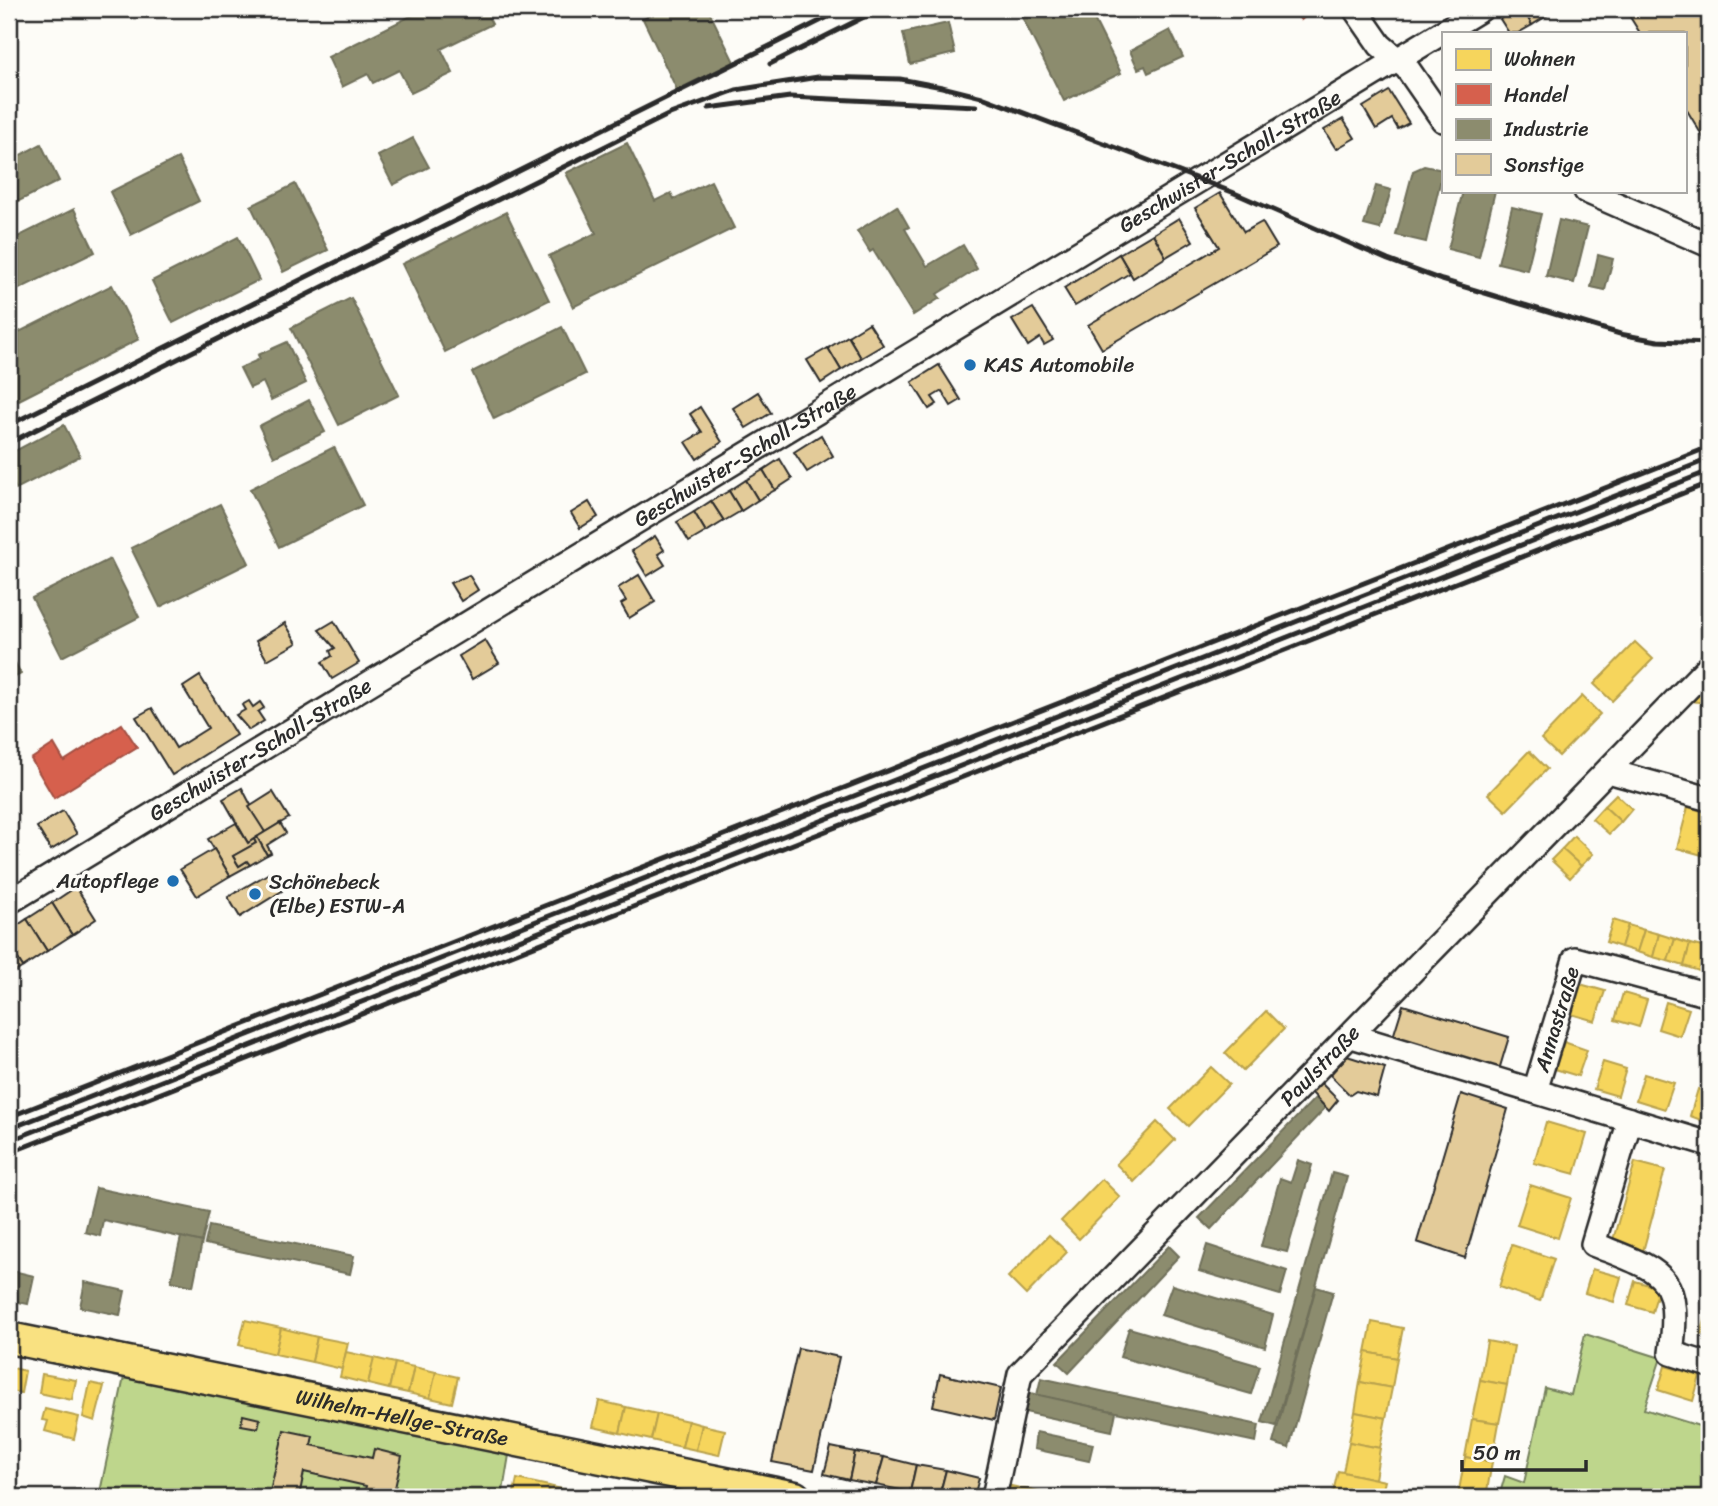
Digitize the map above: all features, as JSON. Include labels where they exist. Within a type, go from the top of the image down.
[{"type":"main road","name":"Wilhelm-Hellge-Straße","points":[[9,1338],[506,1441],[795,1497]]},
{"type":"street","points":[[1355,9],[1380,45],[1395,61],[1407,68],[1442,119]]},
{"type":"street","name":"Geschwister-Scholl-Straße","points":[[1443,32],[1481,9]]},
{"type":"street","name":"Geschwister-Scholl-Straße","points":[[9,902],[1442,33]]},
{"type":"street","points":[[1588,192],[1709,245]]},
{"type":"street","name":"Paulstraße","points":[[994,1497],[1020,1374],[1352,1036],[1709,666]]},
{"type":"street","points":[[1608,771],[1709,799]]},
{"type":"street","name":"Annastraße","points":[[1535,1091],[1575,959],[1709,995]]},
{"type":"street","points":[[1352,1036],[1709,1144]]},
{"type":"street","points":[[1630,1120],[1593,1244],[1647,1266],[1669,1284],[1676,1315],[1671,1353],[1709,1365]]},
{"type":"green space","points":[[1585,1334],[1661,1358],[1644,1409],[1709,1429],[1709,1497],[1499,1497],[1505,1476],[1524,1483],[1545,1388],[1571,1395]]},
{"type":"green space","points":[[124,1377],[510,1449],[502,1497],[99,1497]]},
{"type":"building: Wohnen","points":[[1635,642],[1653,659],[1612,701],[1594,684]]},
{"type":"building: Wohnen","points":[[1709,685],[1709,704],[1693,701]]},
{"type":"building: Wohnen","points":[[1582,696],[1600,714],[1559,756],[1541,739]]},
{"type":"building: Wohnen","points":[[1529,751],[1547,769],[1506,811],[1488,794]]},
{"type":"building: Wohnen","points":[[1616,794],[1632,809],[1621,822],[1604,806]]},
{"type":"building: Wohnen","points":[[1604,806],[1621,822],[1609,834],[1592,819]]},
{"type":"building: Wohnen","points":[[1688,807],[1709,813],[1709,828],[1702,855],[1677,848]]},
{"type":"building: Wohnen","points":[[1574,836],[1593,854],[1581,866],[1562,849]]},
{"type":"building: Wohnen","points":[[1562,849],[1581,866],[1570,878],[1551,860]]},
{"type":"building: Wohnen","points":[[1613,920],[1628,925],[1621,947],[1606,942]]},
{"type":"building: Wohnen","points":[[1628,925],[1644,930],[1637,952],[1621,947]]},
{"type":"building: Wohnen","points":[[1644,930],[1659,934],[1653,957],[1637,952]]},
{"type":"building: Wohnen","points":[[1659,934],[1675,939],[1668,961],[1653,957]]},
{"type":"building: Wohnen","points":[[1675,939],[1690,944],[1684,966],[1668,961]]},
{"type":"building: Wohnen","points":[[1690,944],[1706,948],[1699,971],[1684,966]]},
{"type":"building: Wohnen","points":[[1706,948],[1709,949],[1709,974],[1699,971]]},
{"type":"building: Wohnen","points":[[1580,984],[1605,991],[1595,1021],[1571,1014]]},
{"type":"building: Wohnen","points":[[1623,993],[1647,1000],[1639,1027],[1615,1020]]},
{"type":"building: Wohnen","points":[[1666,1002],[1689,1009],[1680,1036],[1658,1029]]},
{"type":"building: Wohnen","points":[[1266,1011],[1284,1029],[1243,1071],[1225,1053]]},
{"type":"building: Wohnen","points":[[1564,1042],[1587,1050],[1578,1076],[1555,1069]]},
{"type":"building: Wohnen","points":[[1603,1062],[1626,1069],[1618,1096],[1594,1089]]},
{"type":"building: Wohnen","points":[[1211,1067],[1229,1084],[1188,1126],[1170,1109]]},
{"type":"building: Wohnen","points":[[1644,1074],[1674,1083],[1665,1109],[1636,1100]]},
{"type":"building: Wohnen","points":[[1698,1089],[1709,1093],[1709,1123],[1690,1116]]},
{"type":"building: Wohnen","points":[[1157,1122],[1175,1140],[1134,1182],[1116,1164]]},
{"type":"building: Wohnen","points":[[1546,1122],[1587,1134],[1575,1174],[1534,1163]]},
{"type":"building: Wohnen","points":[[1635,1162],[1665,1170],[1642,1255],[1611,1247]]},
{"type":"building: Wohnen","points":[[1102,1179],[1120,1197],[1079,1239],[1061,1221]]},
{"type":"building: Wohnen","points":[[1530,1185],[1571,1198],[1558,1238],[1517,1225]]},
{"type":"building: Wohnen","points":[[1049,1235],[1067,1252],[1026,1295],[1008,1277]]},
{"type":"building: Wohnen","points":[[1512,1245],[1554,1259],[1540,1301],[1499,1287]]},
{"type":"building: Wohnen","points":[[1592,1269],[1621,1277],[1614,1302],[1585,1293]]},
{"type":"building: Wohnen","points":[[1635,1281],[1659,1288],[1652,1312],[1628,1305]]},
{"type":"building: Wohnen","points":[[1709,1307],[1709,1336],[1701,1334]]},
{"type":"building: Wohnen","points":[[245,1320],[281,1328],[275,1354],[239,1345]]},
{"type":"building: Wohnen","points":[[1372,1322],[1403,1328],[1397,1358],[1366,1352]]},
{"type":"building: Wohnen","points":[[281,1328],[317,1337],[312,1362],[275,1354]]},
{"type":"building: Wohnen","points":[[317,1337],[348,1343],[342,1369],[312,1362]]},
{"type":"building: Wohnen","points":[[1487,1341],[1514,1346],[1507,1385],[1480,1380]]},
{"type":"building: Wohnen","points":[[346,1352],[374,1358],[368,1384],[340,1377]]},
{"type":"building: Wohnen","points":[[1366,1352],[1397,1358],[1392,1388],[1360,1382]]},
{"type":"building: Wohnen","points":[[374,1358],[395,1363],[389,1389],[368,1384]]},
{"type":"building: Wohnen","points":[[395,1363],[414,1367],[408,1393],[389,1389]]},
{"type":"building: Wohnen","points":[[1665,1366],[1700,1376],[1693,1401],[1658,1390]]},
{"type":"building: Wohnen","points":[[9,1367],[25,1371],[21,1393],[9,1391]]},
{"type":"building: Wohnen","points":[[414,1367],[436,1372],[430,1398],[408,1393]]},
{"type":"building: Wohnen","points":[[436,1372],[458,1377],[452,1403],[430,1398]]},
{"type":"building: Wohnen","points":[[42,1374],[76,1380],[72,1400],[39,1393]]},
{"type":"building: Wohnen","points":[[1480,1380],[1507,1385],[1499,1423],[1472,1419]]},
{"type":"building: Wohnen","points":[[1360,1382],[1392,1388],[1386,1418],[1355,1412]]},
{"type":"building: Wohnen","points":[[90,1383],[104,1386],[95,1421],[83,1417]]},
{"type":"building: Wohnen","points":[[599,1401],[626,1407],[620,1433],[593,1427]]},
{"type":"building: Wohnen","points":[[626,1407],[657,1414],[651,1440],[620,1433]]},
{"type":"building: Wohnen","points":[[45,1409],[79,1417],[74,1439],[45,1431],[48,1421],[42,1420]]},
{"type":"building: Wohnen","points":[[1355,1412],[1386,1418],[1380,1448],[1349,1442]]},
{"type":"building: Wohnen","points":[[657,1414],[688,1421],[682,1447],[651,1440]]},
{"type":"building: Wohnen","points":[[1472,1419],[1499,1423],[1492,1462],[1465,1457]]},
{"type":"building: Wohnen","points":[[688,1421],[702,1425],[696,1450],[682,1447]]},
{"type":"building: Wohnen","points":[[702,1425],[725,1430],[719,1455],[696,1450]]},
{"type":"building: Wohnen","points":[[1349,1442],[1380,1448],[1375,1479],[1343,1472]]},
{"type":"building: Wohnen","points":[[1465,1457],[1492,1462],[1486,1497],[1458,1496]]},
{"type":"building: Wohnen","points":[[1338,1471],[1385,1481],[1381,1497],[1332,1497]]},
{"type":"building: Wohnen","points":[[517,1479],[549,1486],[547,1497],[513,1497]]},
{"type":"building: Wohnen","points":[[1007,1485],[1043,1493],[1042,1497],[1004,1497]]},
{"type":"building: Wohnen","points":[[549,1486],[581,1494],[580,1497],[547,1497]]},
{"type":"building: Handel","points":[[1291,9],[1314,9],[1301,20]]},
{"type":"building: Handel","points":[[122,724],[137,747],[54,798],[31,759],[54,744],[64,761]]},
{"type":"building: Industrie","points":[[425,9],[484,9],[492,24],[441,49],[453,73],[411,93],[399,70],[373,83],[368,74],[342,87],[328,57]]},
{"type":"building: Industrie","points":[[665,9],[708,9],[734,62],[677,90],[643,19]]},
{"type":"building: Industrie","points":[[1018,9],[1089,9],[1121,73],[1064,101]]},
{"type":"building: Industrie","points":[[948,23],[955,53],[910,64],[903,33]]},
{"type":"building: Industrie","points":[[1170,30],[1183,57],[1148,73],[1145,66],[1138,69],[1130,51]]},
{"type":"building: Industrie","points":[[413,138],[429,167],[393,185],[378,156]]},
{"type":"building: Industrie","points":[[627,143],[655,201],[671,193],[674,199],[711,181],[734,228],[573,307],[549,256],[596,233],[566,173]]},
{"type":"building: Industrie","points":[[41,144],[59,181],[9,206],[9,161]]},
{"type":"building: Industrie","points":[[178,158],[199,201],[131,235],[110,192]]},
{"type":"building: Industrie","points":[[1424,166],[1442,170],[1426,242],[1396,235],[1413,171]]},
{"type":"building: Industrie","points":[[295,184],[328,250],[283,272],[251,206]]},
{"type":"building: Industrie","points":[[1376,186],[1391,190],[1380,229],[1364,225]]},
{"type":"building: Industrie","points":[[1463,192],[1495,192],[1479,257],[1448,249]]},
{"type":"building: Industrie","points":[[897,206],[909,227],[905,229],[927,266],[963,245],[977,269],[937,294],[940,298],[913,315],[873,250],[870,252],[857,231]]},
{"type":"building: Industrie","points":[[1512,207],[1541,214],[1527,270],[1498,263]]},
{"type":"building: Industrie","points":[[74,209],[95,252],[9,294],[9,241]]},
{"type":"building: Industrie","points":[[506,212],[549,300],[445,352],[402,264]]},
{"type":"building: Industrie","points":[[1559,220],[1588,227],[1574,283],[1546,276]]},
{"type":"building: Industrie","points":[[238,237],[259,280],[173,323],[152,281]]},
{"type":"building: Industrie","points":[[1598,255],[1613,259],[1605,290],[1591,287]]},
{"type":"building: Industrie","points":[[112,285],[139,339],[9,405],[9,337]]},
{"type":"building: Industrie","points":[[351,298],[399,395],[339,425],[291,328]]},
{"type":"building: Industrie","points":[[562,327],[585,374],[494,419],[472,372]]},
{"type":"building: Industrie","points":[[287,342],[306,383],[271,400],[263,382],[250,388],[240,368],[260,359],[258,355]]},
{"type":"building: Industrie","points":[[309,400],[325,432],[274,457],[259,426]]},
{"type":"building: Industrie","points":[[64,425],[80,456],[16,489],[9,474],[9,454]]},
{"type":"building: Industrie","points":[[334,447],[363,505],[279,547],[250,489]]},
{"type":"building: Industrie","points":[[220,504],[249,563],[160,607],[131,548]]},
{"type":"building: Industrie","points":[[110,559],[139,617],[62,657],[32,598]]},
{"type":"building: Industrie","points":[[9,651],[21,674],[9,680]]},
{"type":"building: Industrie","points":[[1315,1098],[1326,1107],[1211,1229],[1199,1218]]},
{"type":"building: Industrie","points":[[1298,1160],[1312,1165],[1287,1252],[1261,1246],[1280,1178],[1291,1182]]},
{"type":"building: Industrie","points":[[1332,1173],[1347,1177],[1276,1426],[1262,1422]]},
{"type":"building: Industrie","points":[[96,1188],[209,1212],[202,1242],[103,1220],[100,1236],[85,1232]]},
{"type":"building: Industrie","points":[[209,1226],[354,1256],[350,1274],[205,1244]]},
{"type":"building: Industrie","points":[[181,1237],[202,1242],[193,1286],[171,1281]]},
{"type":"building: Industrie","points":[[1207,1245],[1287,1271],[1280,1295],[1199,1271]]},
{"type":"building: Industrie","points":[[1169,1246],[1179,1256],[1069,1373],[1057,1362]]},
{"type":"building: Industrie","points":[[9,1270],[34,1276],[28,1304],[9,1300]]},
{"type":"building: Industrie","points":[[85,1282],[125,1291],[120,1315],[80,1307]]},
{"type":"building: Industrie","points":[[1172,1285],[1273,1315],[1265,1347],[1161,1315]]},
{"type":"building: Industrie","points":[[1316,1287],[1333,1292],[1289,1448],[1273,1443]]},
{"type":"building: Industrie","points":[[1129,1328],[1260,1366],[1251,1394],[1120,1357]]},
{"type":"building: Industrie","points":[[1041,1378],[1259,1425],[1256,1442],[1037,1395]]},
{"type":"building: Industrie","points":[[1030,1393],[1116,1412],[1112,1431],[1025,1412]]},
{"type":"building: Industrie","points":[[1036,1432],[1093,1444],[1089,1461],[1034,1449]]},
{"type":"building: Sonstige","points":[[1517,9],[1523,9],[1532,25],[1520,32],[1508,32],[1500,19]]},
{"type":"building: Sonstige","points":[[1523,9],[1551,9],[1553,12],[1532,25]]},
{"type":"building: Sonstige","points":[[1625,9],[1709,9],[1709,147],[1686,109],[1686,32],[1639,32]]},
{"type":"building: Sonstige","points":[[1389,91],[1409,123],[1398,129],[1392,119],[1376,129],[1363,107]]},
{"type":"building: Sonstige","points":[[1343,119],[1355,138],[1336,149],[1324,130]]},
{"type":"building: Sonstige","points":[[1220,193],[1244,232],[1262,222],[1277,247],[1102,349],[1088,325],[1219,247],[1195,208]]},
{"type":"building: Sonstige","points":[[1179,218],[1193,241],[1166,257],[1153,234]]},
{"type":"building: Sonstige","points":[[1153,234],[1166,257],[1133,278],[1119,254]]},
{"type":"building: Sonstige","points":[[1119,254],[1130,273],[1075,306],[1064,288]]},
{"type":"building: Sonstige","points":[[1033,308],[1053,340],[1044,345],[1040,338],[1028,346],[1012,320]]},
{"type":"building: Sonstige","points":[[869,323],[883,345],[861,358],[848,336]]},
{"type":"building: Sonstige","points":[[848,336],[861,358],[841,370],[828,348]]},
{"type":"building: Sonstige","points":[[828,348],[841,370],[821,383],[807,360]]},
{"type":"building: Sonstige","points":[[939,365],[961,400],[951,406],[942,391],[932,397],[937,404],[929,409],[912,382]]},
{"type":"building: Sonstige","points":[[758,392],[771,413],[746,428],[733,408]]},
{"type":"building: Sonstige","points":[[700,407],[722,442],[697,459],[686,442],[702,432],[690,414]]},
{"type":"building: Sonstige","points":[[821,435],[833,456],[807,472],[794,452]]},
{"type":"building: Sonstige","points":[[780,459],[792,479],[775,490],[763,470]]},
{"type":"building: Sonstige","points":[[763,470],[775,490],[758,500],[746,480]]},
{"type":"building: Sonstige","points":[[746,480],[758,500],[741,511],[729,491]]},
{"type":"building: Sonstige","points":[[729,491],[741,511],[724,521],[711,501]]},
{"type":"building: Sonstige","points":[[711,501],[724,521],[706,532],[694,512]]},
{"type":"building: Sonstige","points":[[589,502],[598,517],[580,528],[571,513]]},
{"type":"building: Sonstige","points":[[694,512],[706,532],[689,542],[677,522]]},
{"type":"building: Sonstige","points":[[655,536],[664,550],[658,554],[665,565],[647,576],[632,551]]},
{"type":"building: Sonstige","points":[[469,575],[478,590],[461,601],[450,583]]},
{"type":"building: Sonstige","points":[[639,575],[655,602],[629,618],[621,604],[626,601],[618,588]]},
{"type":"building: Sonstige","points":[[334,621],[359,663],[332,679],[322,662],[332,656],[330,651],[335,648],[319,630]]},
{"type":"building: Sonstige","points":[[285,623],[297,643],[267,660],[256,641]]},
{"type":"building: Sonstige","points":[[485,640],[499,663],[472,679],[459,656]]},
{"type":"building: Sonstige","points":[[200,676],[236,735],[172,775],[136,717],[152,708],[176,748],[208,728],[183,687]]},
{"type":"building: Sonstige","points":[[249,701],[253,707],[260,702],[264,708],[258,712],[264,721],[249,730],[236,715],[245,710],[242,705]]},
{"type":"building: Sonstige","points":[[242,788],[265,832],[248,843],[223,799]]},
{"type":"building: Sonstige","points":[[273,792],[289,818],[265,832],[249,807]]},
{"type":"building: Sonstige","points":[[63,811],[77,834],[51,850],[37,827]]},
{"type":"building: Sonstige","points":[[236,823],[248,843],[254,839],[256,843],[233,856],[239,866],[247,861],[250,865],[230,876],[208,839]]},
{"type":"building: Sonstige","points":[[280,823],[286,833],[267,845],[271,853],[267,855],[257,837]]},
{"type":"building: Sonstige","points":[[257,837],[267,855],[250,865],[247,861],[239,866],[233,856],[256,843],[254,839]]},
{"type":"building: Sonstige","points":[[214,849],[230,876],[197,896],[180,869]]},
{"type":"building: Sonstige","name":"Schönebeck (Elbe) ESTW-A","points":[[271,872],[282,891],[240,917],[228,897]]},
{"type":"building: Sonstige","points":[[76,887],[96,919],[72,935],[52,903]]},
{"type":"building: Sonstige","points":[[52,903],[72,935],[47,951],[27,919]]},
{"type":"building: Sonstige","points":[[27,919],[47,951],[23,967],[9,945],[9,931]]},
{"type":"building: Sonstige","points":[[9,945],[23,967],[9,976]]},
{"type":"building: Sonstige","points":[[1403,1005],[1509,1037],[1499,1070],[1393,1037]]},
{"type":"building: Sonstige","points":[[1347,1056],[1385,1068],[1377,1097],[1356,1091],[1350,1095],[1330,1075]]},
{"type":"building: Sonstige","points":[[1320,1082],[1338,1100],[1329,1111],[1311,1092]]},
{"type":"building: Sonstige","points":[[1461,1094],[1508,1109],[1465,1258],[1417,1242]]},
{"type":"building: Sonstige","points":[[798,1348],[839,1357],[814,1470],[772,1462]]},
{"type":"building: Sonstige","points":[[940,1374],[1001,1388],[994,1420],[933,1406]]},
{"type":"building: Sonstige","points":[[243,1415],[260,1419],[258,1428],[241,1425]]},
{"type":"building: Sonstige","points":[[284,1430],[313,1436],[311,1445],[372,1458],[374,1449],[402,1456],[393,1497],[364,1497],[366,1486],[304,1472],[299,1497],[270,1492]]},
{"type":"building: Sonstige","points":[[831,1447],[855,1452],[849,1480],[824,1474]]},
{"type":"building: Sonstige","points":[[855,1452],[884,1457],[876,1485],[849,1480]]},
{"type":"building: Sonstige","points":[[884,1457],[916,1465],[910,1492],[876,1485]]},
{"type":"building: Sonstige","points":[[916,1465],[946,1470],[939,1497],[910,1492]]},
{"type":"building: Sonstige","points":[[946,1470],[979,1478],[974,1497],[939,1497]]},
{"type":"railway","points":[[9,425],[844,9]]},
{"type":"railway","points":[[770,64],[880,9]]},
{"type":"railway","points":[[9,443],[670,114],[736,90],[818,77],[900,79],[982,97],[1232,192],[1388,260],[1442,280],[1620,334],[1658,341],[1709,343]]},
{"type":"railway","points":[[709,108],[790,97],[976,106]]},
{"type":"railway","points":[[9,1117],[1709,447]]},
{"type":"railway","points":[[9,1129],[1709,459]]},
{"type":"railway","points":[[9,1141],[1709,471]]},
{"type":"railway","points":[[9,1153],[1709,483]]},
{"type":"place","name":"KAS Automobile","points":[[970,365]]},
{"type":"place","name":"Autopflege","points":[[173,881]]},
{"type":"place","name":"Schönebeck (Elbe) ESTW-A","points":[[255,894]]}]
